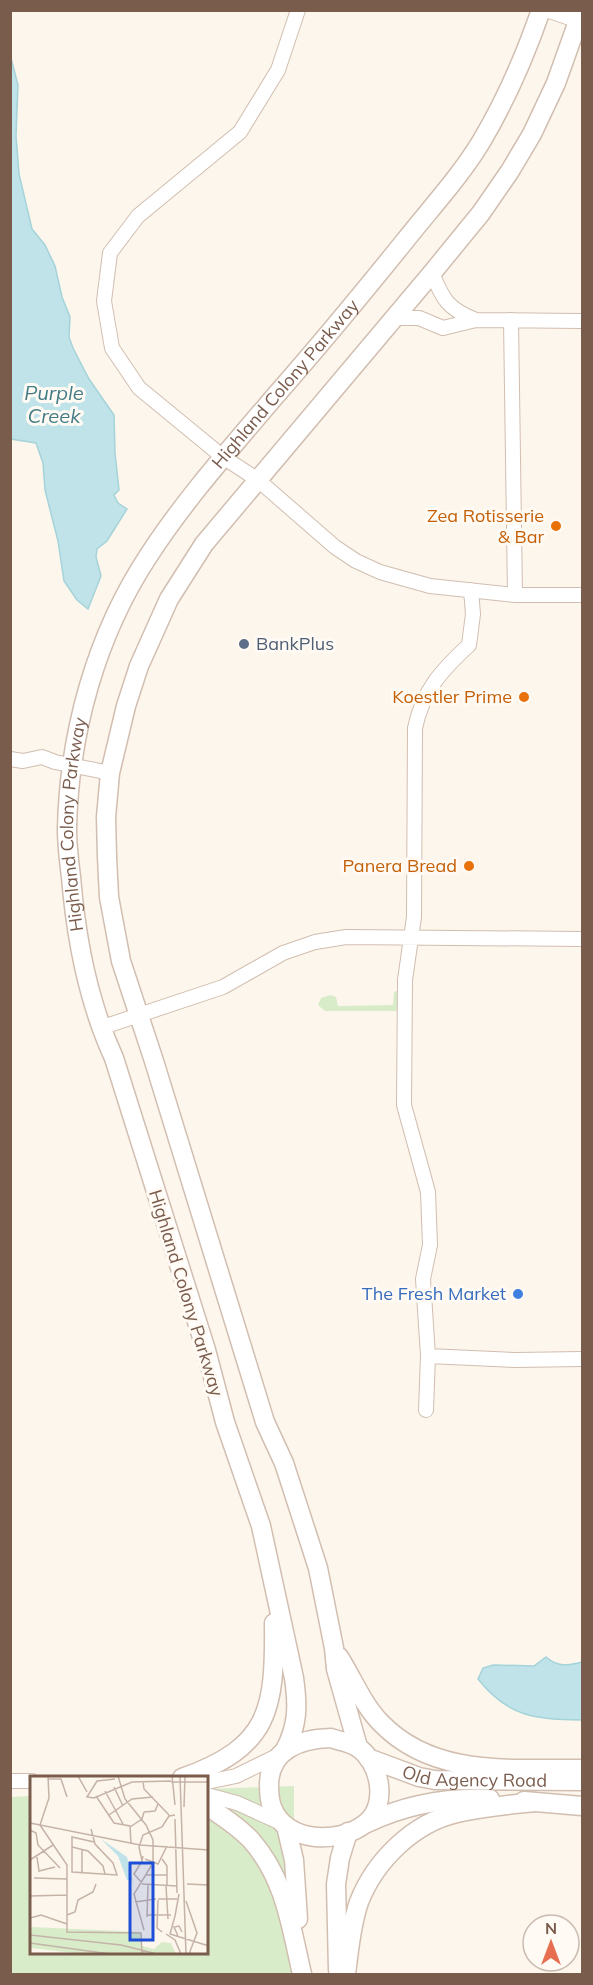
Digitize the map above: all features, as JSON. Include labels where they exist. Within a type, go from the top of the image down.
[{"type":"street","points":[[298,10],[278,70],[240,132],[138,216],[110,253],[104,301],[112,348],[139,388],[223,458],[258,480],[335,547],[356,561],[380,572],[430,586],[515,595],[582,595]]},
{"type":"street","name":"Highland Colony Parkway","points":[[281,1753],[294,1733],[297,1700],[261,1526],[225,1422],[206,1350],[114,1058],[100,1028],[75,922],[67,830],[76,735],[96,664],[108,633],[126,596],[164,532],[452,183],[480,142],[506,96],[523,61],[541,10]]},
{"type":"street","points":[[546,10],[581,18]]},
{"type":"street","name":"Highland Colony Parkway","points":[[363,1753],[336,1669],[318,1568],[284,1463],[265,1422],[121,961],[109,897],[106,817],[110,773],[126,706],[139,666],[169,599],[204,544],[481,213],[532,134],[556,82],[581,18]]},
{"type":"street","points":[[432,273],[440,292],[456,312],[476,320]]},
{"type":"street","points":[[393,318],[419,318],[443,328],[476,320],[582,321]]},
{"type":"street","points":[[511,320],[515,595]]},
{"type":"street","points":[[426,1410],[428,1356],[423,1279],[430,1245],[428,1192],[404,1104],[405,980],[414,897],[415,728],[418,712],[427,692],[440,673],[469,645],[473,614],[471,590]]},
{"type":"street","points":[[10,759],[23,761],[42,757],[72,766],[110,773]]},
{"type":"street","points":[[100,1028],[224,987],[283,953],[315,942],[346,937],[582,939]]},
{"type":"street","points":[[428,1356],[582,1359]]},
{"type":"street","points":[[187,1776],[228,1758],[243,1746],[263,1719],[270,1701],[274,1671],[273,1586]]},
{"type":"street","points":[[334,1648],[366,1704],[381,1723],[400,1740],[425,1755],[453,1764],[481,1767],[582,1768]]},
{"type":"street","points":[[208,1782],[236,1776],[315,1738],[331,1738],[363,1753],[376,1773],[380,1788],[376,1808],[367,1823],[331,1838],[301,1834],[237,1803],[208,1795]]},
{"type":"street","points":[[281,1753],[272,1766],[269,1795],[272,1808],[283,1824],[294,1860],[302,1974]]},
{"type":"street","name":"Old Agency Road","points":[[363,1753],[419,1777],[435,1780],[582,1781]]},
{"type":"street","points":[[10,1781],[30,1781]]},
{"type":"street","name":"Old Agency Road","points":[[367,1823],[390,1812],[441,1799],[473,1798],[582,1806]]},
{"type":"street","points":[[346,1974],[358,1904],[368,1883],[383,1861],[400,1844],[426,1825],[456,1813],[534,1802]]},
{"type":"street","points":[[208,1807],[231,1822],[250,1839],[269,1866],[284,1899],[302,1974]]},
{"type":"street","points":[[338,1974],[336,1884],[340,1858],[348,1832]]},
{"type":"green space","points":[[396,991],[400,991],[398,1011],[325,1011],[318,1005],[321,998],[330,995],[336,997],[338,1006],[393,1005]]},
{"type":"green space","points":[[294,1786],[294,1974],[11,1974],[10,1797],[30,1796],[30,1955],[208,1955],[208,1789]]},
{"type":"water","name":"Purple Creek","points":[[11,58],[18,85],[16,136],[19,174],[32,229],[45,245],[55,266],[62,297],[70,317],[69,337],[73,348],[89,379],[114,415],[119,490],[114,495],[118,503],[127,509],[107,541],[97,549],[96,557],[101,576],[88,609],[77,600],[64,581],[58,541],[45,490],[43,463],[36,443],[11,439]]},
{"type":"water","points":[[546,1657],[563,1665],[582,1662],[582,1720],[551,1719],[524,1714],[501,1702],[478,1679],[483,1668],[493,1665],[534,1666]]},
{"type":"place","name":"Zea Rotisserie & Bar","points":[[556,526]]},
{"type":"place","name":"BankPlus","points":[[244,644]]},
{"type":"place","name":"Koestler Prime","points":[[524,697]]},
{"type":"place","name":"Panera Bread","points":[[469,866]]},
{"type":"place","name":"The Fresh Market","points":[[518,1294]]}]
